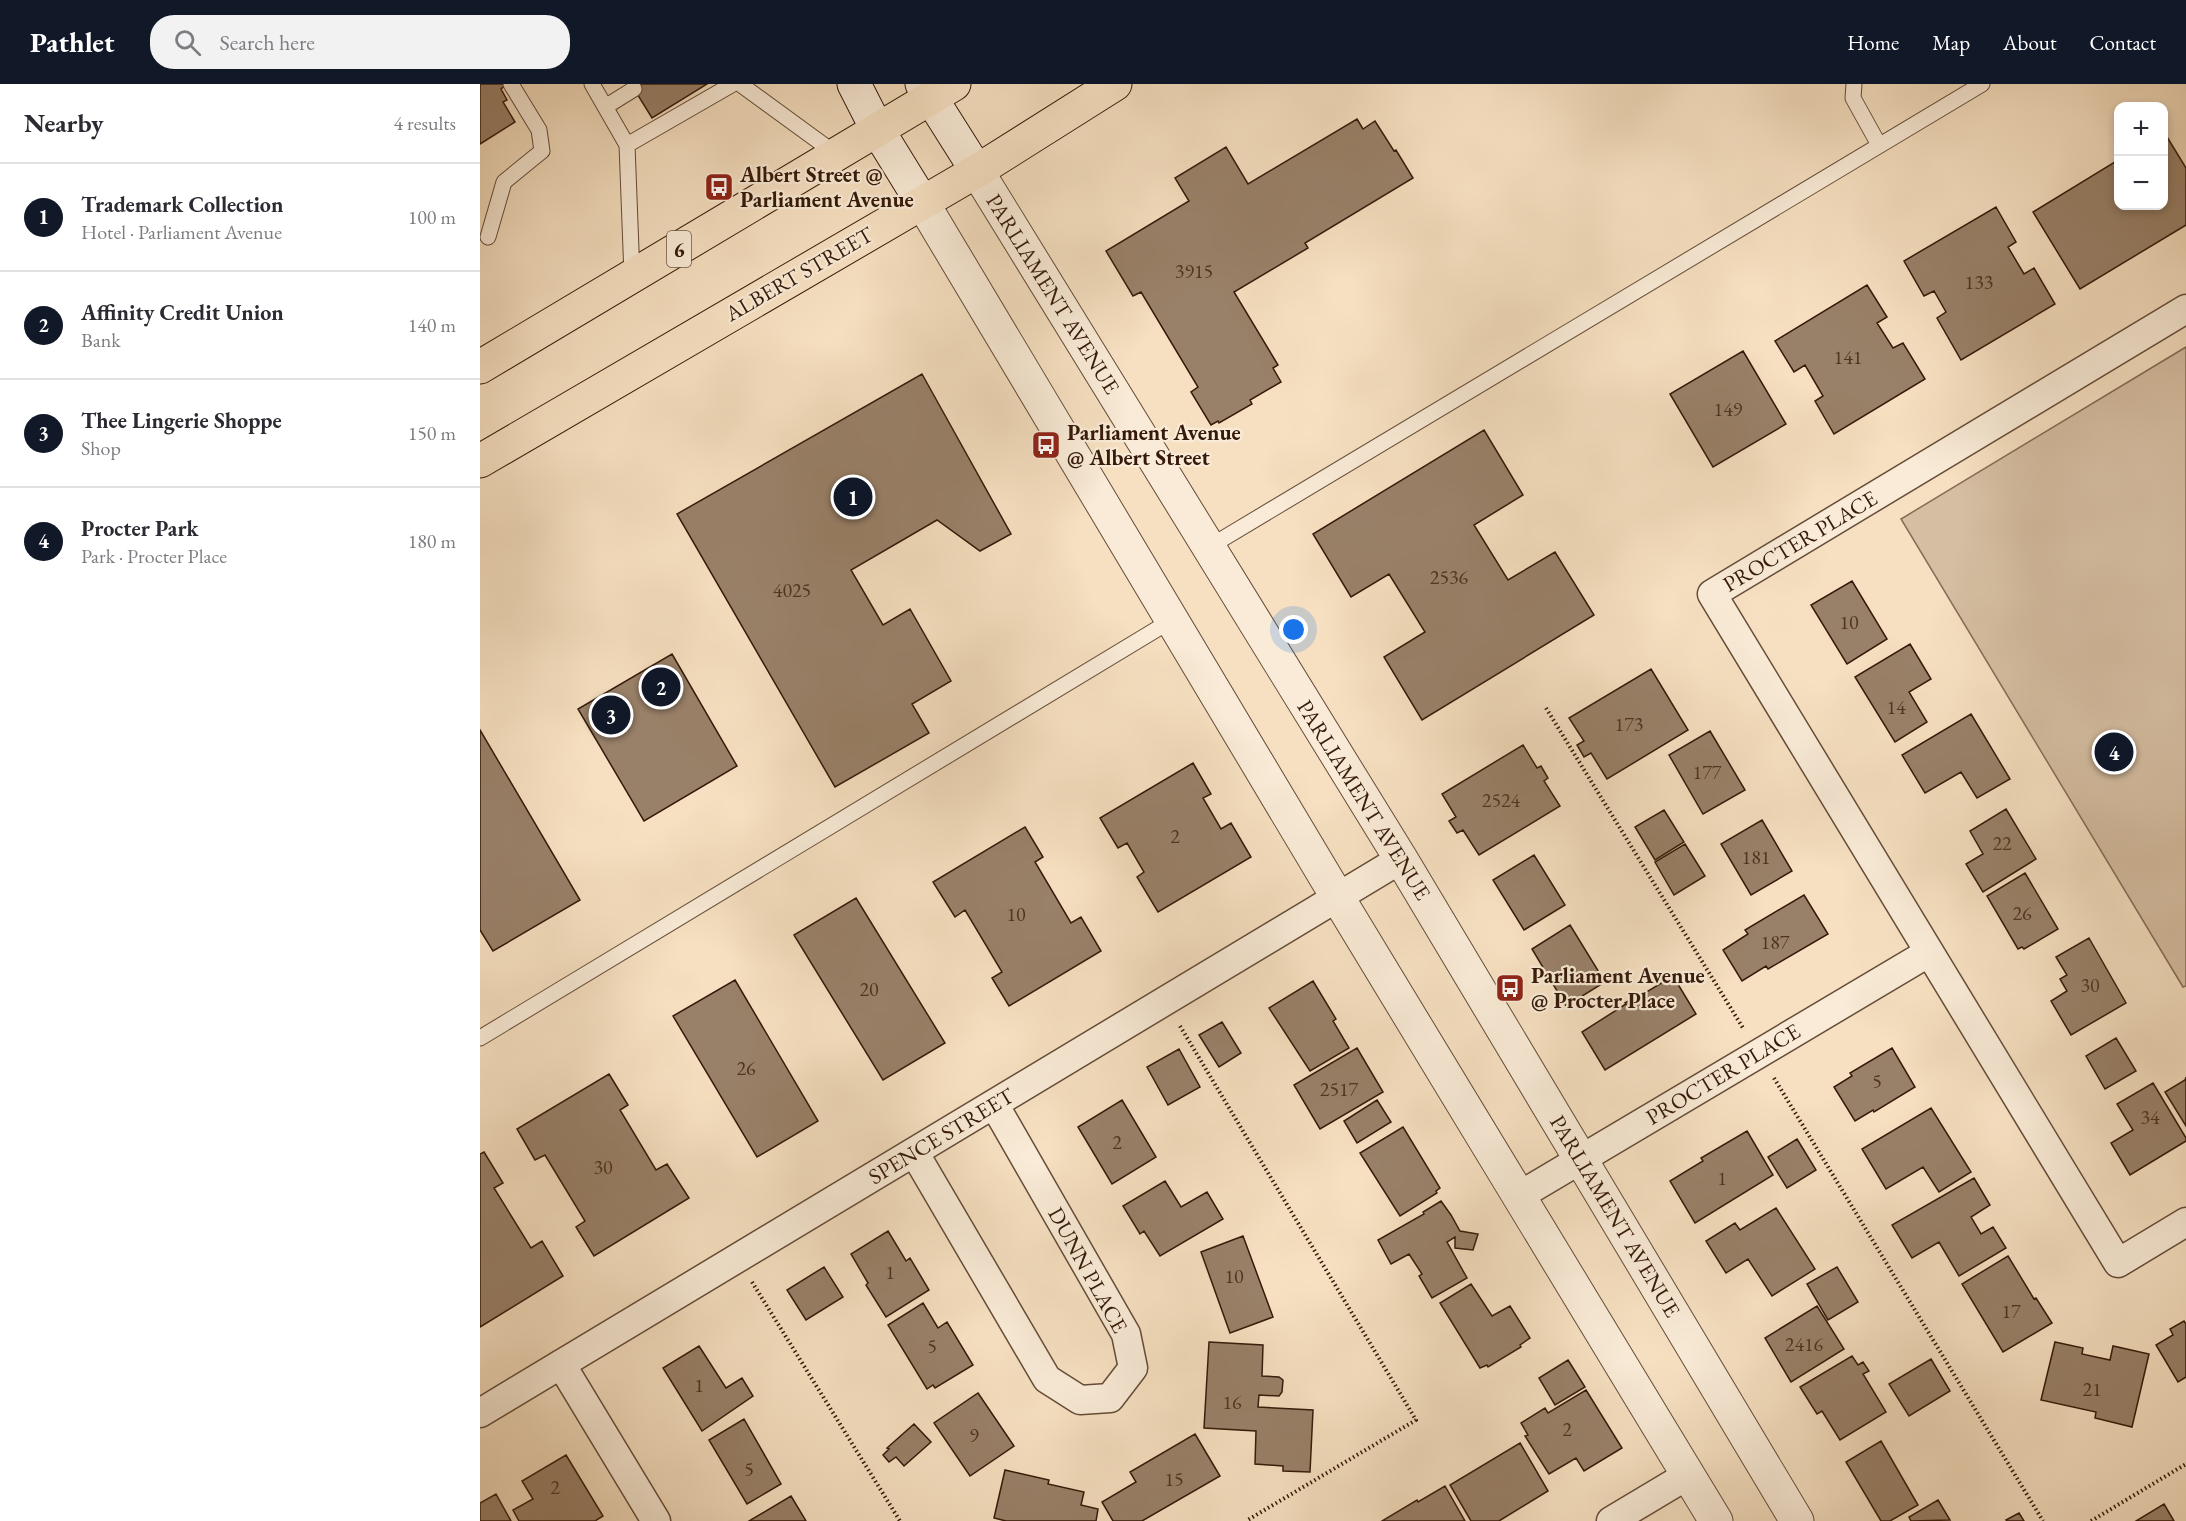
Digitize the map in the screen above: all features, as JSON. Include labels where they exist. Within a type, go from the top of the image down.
[{"type":"main road","name":"ALBERT STREET","points":[[480,461],[976,171],[1115,84]]},
{"type":"main road","name":"6","points":[[480,367],[877,129],[936,88]]},
{"type":"street","points":[[854,84],[877,129],[1518,1196],[1716,1521]]},
{"type":"street","name":"PARLIAMENT AVENUE","points":[[936,88],[976,171],[1401,859],[1580,1158],[1790,1518]]},
{"type":"street","name":"PROCTER PLACE","points":[[2186,309],[1712,594],[2118,1263],[2186,1222]]},
{"type":"street","name":"SPENCE STREET","points":[[480,1413],[1401,859]]},
{"type":"street","name":"PROCTER PLACE","points":[[1518,1196],[1928,953]]},
{"type":"street","name":"DUNN PLACE","points":[[914,1152],[1047,1378],[1080,1400],[1110,1398],[1133,1368],[1126,1334],[994,1104]]},
{"type":"street","points":[[561,1364],[657,1521]]},
{"type":"street","points":[[1611,1521],[1688,1475]]},
{"type":"lane","points":[[488,237],[504,182],[542,151],[538,130],[511,84]]},
{"type":"lane","points":[[592,84],[627,145],[632,276]]},
{"type":"lane","points":[[627,145],[733,84]]},
{"type":"lane","points":[[740,84],[836,154]]},
{"type":"lane","points":[[1854,84],[1853,98],[1879,145]]},
{"type":"lane","points":[[1209,547],[1982,84]]},
{"type":"lane","points":[[605,106],[634,89]]},
{"type":"lane","points":[[480,1038],[1172,620]]},
{"type":"path","points":[[1546,708],[2043,1521]]},
{"type":"path","points":[[1165,1001],[1416,1420],[1246,1521]]},
{"type":"path","points":[[737,1258],[900,1521]]},
{"type":"path","points":[[2091,1521],[2186,1464]]},
{"type":"shaded area","points":[[2186,347],[2186,986],[2183,987],[1901,519]]},
{"type":"building","points":[[480,84],[507,84],[501,89],[507,100],[503,102],[515,122],[480,144]]},
{"type":"building","points":[[631,84],[707,84],[652,118]]},
{"type":"building","points":[[1357,119],[1363,129],[1375,121],[1413,178],[1305,243],[1308,248],[1234,292],[1278,365],[1273,368],[1281,382],[1250,400],[1252,404],[1219,423],[1218,421],[1211,425],[1191,392],[1198,387],[1141,292],[1133,296],[1106,251],[1189,201],[1175,178],[1226,147],[1248,184]]},
{"type":"building","points":[[2168,139],[2186,168],[2186,225],[2080,289],[2033,212],[2114,162],[2114,210],[2168,210]]},
{"type":"building","points":[[1996,207],[2016,242],[2008,247],[2024,274],[2034,268],[2055,304],[1961,360],[1937,318],[1946,312],[1934,291],[1924,296],[1904,261]]},
{"type":"building","points":[[1867,285],[1887,317],[1877,323],[1893,348],[1903,343],[1925,379],[1834,434],[1815,401],[1823,396],[1805,365],[1794,372],[1775,341]]},
{"type":"building","points":[[1743,351],[1786,424],[1713,467],[1670,394]]},
{"type":"building","points":[[922,374],[1011,534],[980,551],[937,520],[851,570],[883,625],[910,609],[951,681],[912,704],[929,733],[835,787],[677,514]]},
{"type":"building","points":[[1484,430],[1523,495],[1474,525],[1508,580],[1555,552],[1594,615],[1422,720],[1384,657],[1425,632],[1389,574],[1351,597],[1313,534]]},
{"type":"building","points":[[1852,581],[1887,639],[1847,664],[1811,605]]},
{"type":"building","points":[[1910,644],[1931,679],[1909,692],[1927,722],[1895,742],[1855,677]]},
{"type":"building","points":[[672,654],[737,766],[644,821],[578,709]]},
{"type":"building","points":[[1651,669],[1688,730],[1607,779],[1591,753],[1584,757],[1577,745],[1584,741],[1569,718]]},
{"type":"building","points":[[1971,714],[2010,779],[1977,798],[1961,772],[1925,793],[1902,755]]},
{"type":"building","points":[[480,730],[580,900],[493,951],[480,930]]},
{"type":"building","points":[[1710,731],[1745,790],[1703,814],[1669,755]]},
{"type":"building","points":[[1523,745],[1537,768],[1541,766],[1548,778],[1544,781],[1560,806],[1479,855],[1463,830],[1457,833],[1449,821],[1456,817],[1442,794]]},
{"type":"building","points":[[1193,763],[1211,794],[1203,798],[1221,829],[1231,823],[1251,857],[1158,912],[1137,877],[1144,872],[1127,843],[1118,848],[1100,818]]},
{"type":"building","points":[[2006,809],[2036,859],[1983,892],[1966,864],[1983,854],[1970,831]]},
{"type":"building","points":[[1664,810],[1684,842],[1655,860],[1635,827]]},
{"type":"building","points":[[1762,820],[1792,871],[1751,895],[1721,844]]},
{"type":"building","points":[[1025,827],[1043,857],[1035,862],[1071,923],[1081,917],[1101,951],[1009,1006],[992,978],[1002,972],[965,910],[955,917],[933,882]]},
{"type":"building","points":[[1685,844],[1705,876],[1674,895],[1655,862]]},
{"type":"building","points":[[1534,855],[1565,905],[1524,930],[1493,880]]},
{"type":"building","points":[[2025,873],[2058,929],[2024,949],[2022,947],[2018,949],[1987,896]]},
{"type":"building","points":[[1804,895],[1828,934],[1768,969],[1766,966],[1742,981],[1723,950],[1748,934],[1745,930]]},
{"type":"building","points":[[856,898],[945,1043],[883,1080],[794,935]]},
{"type":"building","points":[[1570,925],[1605,982],[1566,1006],[1532,949]]},
{"type":"building","points":[[2089,938],[2126,1003],[2071,1035],[2051,1001],[2067,991],[2060,979],[2067,975],[2056,957]]},
{"type":"building","points":[[1673,976],[1696,1014],[1605,1070],[1582,1032],[1644,991],[1645,993]]},
{"type":"building","points":[[735,980],[818,1121],[757,1157],[673,1016]]},
{"type":"building","points":[[1313,981],[1336,1019],[1333,1021],[1349,1048],[1310,1071],[1269,1008]]},
{"type":"building","points":[[1222,1022],[1241,1053],[1219,1067],[1199,1035]]},
{"type":"building","points":[[2116,1038],[2136,1071],[2105,1089],[2086,1056]]},
{"type":"building","points":[[1357,1048],[1383,1092],[1320,1129],[1294,1085]]},
{"type":"building","points":[[1892,1048],[1915,1087],[1855,1121],[1834,1087],[1852,1076],[1850,1073]]},
{"type":"building","points":[[1179,1049],[1200,1087],[1168,1105],[1147,1067]]},
{"type":"building","points":[[609,1074],[628,1105],[620,1110],[656,1170],[667,1164],[689,1198],[594,1256],[576,1227],[585,1221],[545,1155],[535,1160],[517,1129]]},
{"type":"building","points":[[2186,1077],[2186,1126],[2165,1092],[2185,1080]]},
{"type":"building","points":[[2153,1083],[2186,1141],[2130,1175],[2111,1143],[2133,1130],[2117,1104]]},
{"type":"building","points":[[1122,1100],[1156,1157],[1112,1184],[1078,1127]]},
{"type":"building","points":[[1377,1100],[1391,1122],[1357,1143],[1344,1121]]},
{"type":"building","points":[[1931,1108],[1971,1172],[1939,1192],[1923,1167],[1886,1189],[1862,1149]]},
{"type":"building","points":[[1403,1127],[1440,1188],[1436,1191],[1437,1193],[1400,1216],[1360,1153]]},
{"type":"building","points":[[1747,1131],[1773,1175],[1695,1223],[1670,1181],[1703,1161],[1701,1158]]},
{"type":"building","points":[[1797,1139],[1816,1170],[1787,1188],[1768,1157]]},
{"type":"building","points":[[484,1152],[503,1183],[494,1188],[531,1248],[542,1241],[563,1276],[480,1327],[480,1154]]},
{"type":"building","points":[[1974,1178],[1990,1205],[1971,1217],[1981,1234],[1993,1227],[2006,1248],[1959,1276],[1939,1242],[1912,1258],[1892,1225]]},
{"type":"building","points":[[1165,1181],[1181,1207],[1207,1192],[1223,1219],[1160,1256],[1144,1231],[1140,1234],[1123,1206]]},
{"type":"building","points":[[1441,1201],[1460,1231],[1478,1234],[1473,1250],[1455,1248],[1455,1237],[1447,1242],[1467,1278],[1432,1298],[1419,1276],[1422,1274],[1409,1254],[1391,1264],[1378,1240],[1424,1214],[1423,1212]]},
{"type":"building","points":[[1776,1208],[1815,1269],[1772,1296],[1748,1259],[1726,1273],[1706,1241],[1735,1223],[1740,1230]]},
{"type":"building","points":[[888,1231],[906,1261],[910,1258],[929,1290],[886,1317],[866,1285],[868,1283],[851,1254]]},
{"type":"building","points":[[1243,1236],[1273,1317],[1230,1333],[1201,1252]]},
{"type":"building","points":[[2008,1256],[2034,1299],[2036,1298],[2052,1323],[2003,1352],[1962,1284]]},
{"type":"building","points":[[824,1267],[843,1297],[806,1320],[787,1290]]},
{"type":"building","points":[[1837,1267],[1858,1302],[1828,1320],[1807,1284]]},
{"type":"building","points":[[1471,1284],[1492,1316],[1510,1306],[1530,1338],[1520,1345],[1521,1347],[1488,1367],[1487,1365],[1480,1368],[1440,1303]]},
{"type":"building","points":[[923,1303],[938,1328],[947,1322],[973,1365],[935,1388],[933,1385],[927,1389],[888,1325]]},
{"type":"building","points":[[1817,1306],[1844,1349],[1791,1382],[1765,1338]]},
{"type":"building","points":[[2184,1321],[2186,1324],[2186,1377],[2178,1382],[2156,1345],[2173,1335],[2170,1329]]},
{"type":"building","points":[[1209,1342],[1263,1345],[1262,1376],[1279,1377],[1283,1380],[1282,1392],[1279,1396],[1259,1395],[1258,1407],[1313,1410],[1310,1472],[1283,1471],[1283,1466],[1255,1464],[1256,1431],[1204,1428]]},
{"type":"building","points":[[2055,1342],[2083,1348],[2082,1354],[2110,1360],[2113,1346],[2149,1354],[2132,1427],[2095,1418],[2096,1412],[2041,1400]]},
{"type":"building","points":[[699,1346],[726,1388],[742,1378],[753,1396],[702,1431],[663,1368]]},
{"type":"building","points":[[1852,1356],[1858,1365],[1863,1362],[1869,1371],[1863,1374],[1886,1412],[1840,1440],[1822,1411],[1817,1414],[1800,1387]]},
{"type":"building","points":[[1931,1359],[1950,1391],[1909,1416],[1889,1384]]},
{"type":"building","points":[[1568,1360],[1585,1387],[1555,1405],[1539,1378]]},
{"type":"building","points":[[1586,1390],[1622,1448],[1584,1471],[1576,1458],[1549,1474],[1525,1436],[1528,1435],[1521,1423],[1545,1408],[1548,1413]]},
{"type":"building","points":[[978,1393],[1014,1446],[970,1476],[934,1423]]},
{"type":"building","points":[[744,1419],[781,1484],[747,1504],[709,1440]]},
{"type":"building","points":[[914,1424],[931,1442],[904,1466],[896,1457],[889,1462],[883,1455],[889,1449],[887,1448]]},
{"type":"building","points":[[1195,1434],[1220,1476],[1142,1521],[1113,1521],[1102,1502],[1136,1482],[1130,1472]]},
{"type":"building","points":[[1881,1441],[1918,1505],[1890,1521],[1881,1521],[1846,1462]]},
{"type":"building","points":[[1520,1443],[1548,1491],[1499,1521],[1471,1521],[1450,1485]]},
{"type":"building","points":[[566,1455],[603,1516],[595,1521],[519,1521],[513,1510],[533,1499],[522,1481]]},
{"type":"building","points":[[1005,1470],[1049,1480],[1048,1484],[1084,1492],[1081,1505],[1098,1509],[1096,1521],[1006,1521],[994,1518]]},
{"type":"building","points":[[1445,1486],[1465,1521],[1382,1521],[1417,1500],[1418,1502]]},
{"type":"building","points":[[496,1494],[511,1521],[480,1521],[480,1503]]},
{"type":"building","points":[[791,1496],[806,1521],[749,1521]]},
{"type":"building","points":[[1938,1500],[1950,1520],[1911,1521],[1909,1517]]},
{"type":"building","points":[[2164,1504],[2174,1521],[2136,1521]]},
{"type":"building","points":[[2019,1513],[2024,1521],[2006,1520]]},
{"type":"place","name":"Albert Street @ Parliament Avenue","points":[[719,187]]},
{"type":"place","name":"Parliament Avenue @ Albert Street","points":[[1046,445]]},
{"type":"place","name":"Trademark Collection","points":[[853,497]]},
{"type":"place","name":"Affinity Credit Union","points":[[661,687]]},
{"type":"place","name":"Thee Lingerie Shoppe","points":[[611,715]]},
{"type":"place","name":"Procter Park","points":[[2114,752]]},
{"type":"place","name":"Parliament Avenue @ Procter Place","points":[[1510,988]]}]
